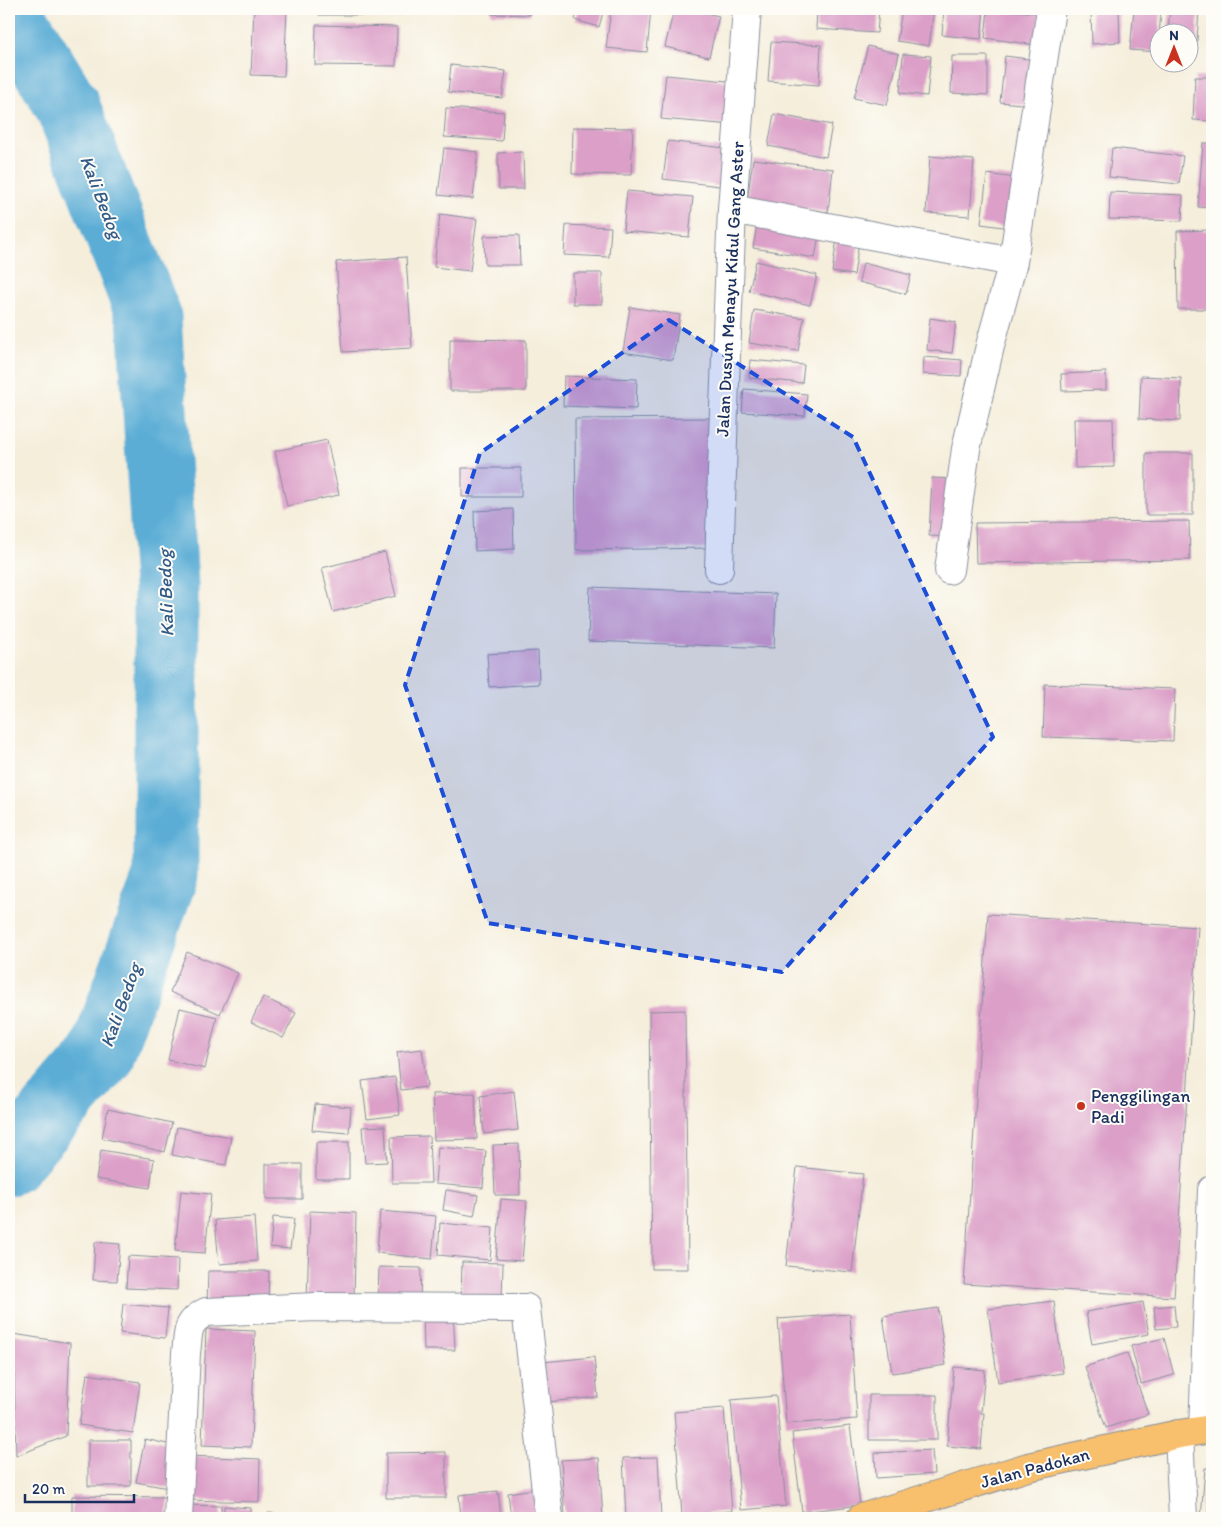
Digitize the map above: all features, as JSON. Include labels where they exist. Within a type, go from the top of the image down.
[{"type":"main road","name":"Jalan Padokan","points":[[861,1518],[1028,1467],[1198,1431]]},
{"type":"street","name":"Jalan Dusun Menayu Kidul Gang Aster","points":[[719,569],[732,209],[747,9]]},
{"type":"street","points":[[949,570],[966,450],[990,346],[1013,262],[1051,9]]},
{"type":"street","points":[[732,209],[1013,262]]},
{"type":"street","points":[[1183,1518],[1198,1431],[1212,1190]]},
{"type":"street","points":[[178,1518],[186,1353],[189,1328],[195,1318],[206,1312],[316,1307],[526,1308],[549,1518]]},
{"type":"highlighted area","points":[[669,320],[853,437],[993,737],[782,972],[488,923],[405,685],[480,453]]},
{"type":"building","points":[[254,9],[287,9],[284,76],[251,75]]},
{"type":"building","points":[[319,9],[400,9],[400,15],[319,15]]},
{"type":"building","points":[[491,9],[531,9],[530,15],[491,14]]},
{"type":"building","points":[[578,9],[604,9],[599,27],[575,20]]},
{"type":"building","points":[[611,9],[651,9],[647,52],[606,48]]},
{"type":"building","points":[[674,9],[688,9],[719,16],[709,57],[665,47]]},
{"type":"building","points":[[817,9],[879,9],[877,33],[816,29]]},
{"type":"building","points":[[902,9],[934,9],[929,46],[897,41]]},
{"type":"building","points":[[944,9],[984,9],[981,39],[942,35]]},
{"type":"building","points":[[988,9],[1040,13],[1036,45],[985,38]]},
{"type":"building","points":[[1091,9],[1119,9],[1120,42],[1092,44]]},
{"type":"building","points":[[1134,9],[1161,9],[1160,22],[1148,22],[1148,51],[1130,50]]},
{"type":"building","points":[[1170,9],[1199,9],[1198,25],[1198,22],[1169,22]]},
{"type":"building","points":[[316,25],[397,27],[396,66],[315,65]]},
{"type":"building","points":[[771,42],[821,45],[819,85],[768,81]]},
{"type":"building","points":[[868,46],[899,54],[887,105],[854,98]]},
{"type":"building","points":[[903,54],[931,56],[927,96],[900,93]]},
{"type":"building","points":[[952,56],[988,56],[988,95],[951,93]]},
{"type":"building","points":[[1005,56],[1036,60],[1031,105],[1000,102]]},
{"type":"building","points":[[451,65],[506,71],[502,98],[448,92]]},
{"type":"building","points":[[666,75],[737,82],[733,125],[661,119]]},
{"type":"building","points":[[1195,77],[1212,77],[1212,121],[1193,120]]},
{"type":"building","points":[[446,108],[504,112],[502,141],[444,137]]},
{"type":"building","points":[[774,114],[832,125],[826,157],[768,146]]},
{"type":"building","points":[[573,127],[633,128],[631,175],[572,174]]},
{"type":"building","points":[[668,141],[732,149],[727,187],[663,179]]},
{"type":"building","points":[[1203,143],[1212,143],[1212,208],[1198,207]]},
{"type":"building","points":[[444,148],[478,152],[473,199],[438,195]]},
{"type":"building","points":[[1112,148],[1183,156],[1179,184],[1109,177]]},
{"type":"building","points":[[523,152],[524,189],[499,189],[498,153]]},
{"type":"building","points":[[930,156],[974,160],[970,216],[926,213]]},
{"type":"building","points":[[753,159],[833,169],[828,212],[747,202]]},
{"type":"building","points":[[987,174],[1015,178],[1010,228],[981,224]]},
{"type":"building","points":[[627,191],[693,197],[689,237],[623,231]]},
{"type":"building","points":[[1110,192],[1183,195],[1182,221],[1109,219]]},
{"type":"building","points":[[440,214],[477,219],[470,271],[434,267]]},
{"type":"building","points":[[758,219],[820,229],[815,258],[753,248]]},
{"type":"building","points":[[566,225],[611,227],[609,257],[564,255]]},
{"type":"building","points":[[1212,230],[1212,309],[1178,309],[1177,231]]},
{"type":"building","points":[[838,232],[860,235],[854,275],[832,272]]},
{"type":"building","points":[[519,235],[520,265],[485,265],[484,236]]},
{"type":"building","points":[[406,257],[412,348],[343,352],[336,262]]},
{"type":"building","points":[[756,261],[817,275],[810,305],[749,291]]},
{"type":"building","points":[[863,263],[911,275],[906,294],[859,282]]},
{"type":"building","points":[[573,273],[602,273],[602,304],[573,304]]},
{"type":"building","points":[[630,307],[680,315],[673,360],[623,352]]},
{"type":"building","points":[[754,310],[804,318],[798,351],[749,343]]},
{"type":"building","points":[[930,318],[956,322],[952,353],[927,350]]},
{"type":"building","points":[[450,339],[526,340],[526,391],[450,391]]},
{"type":"building","points":[[924,357],[962,360],[961,376],[923,374]]},
{"type":"building","points":[[750,360],[804,365],[802,383],[749,378]]},
{"type":"building","points":[[1106,372],[1106,390],[1062,391],[1061,374]]},
{"type":"building","points":[[564,376],[637,379],[636,409],[563,406]]},
{"type":"building","points":[[1141,376],[1181,378],[1180,421],[1139,419]]},
{"type":"building","points":[[744,389],[807,394],[805,416],[742,412]]},
{"type":"building","points":[[711,418],[713,548],[576,550],[575,419]]},
{"type":"building","points":[[1074,419],[1113,419],[1114,467],[1075,468]]},
{"type":"building","points":[[327,440],[339,495],[287,506],[275,451]]},
{"type":"building","points":[[1146,453],[1193,453],[1193,515],[1146,515]]},
{"type":"building","points":[[462,468],[521,468],[521,497],[462,497]]},
{"type":"building","points":[[932,478],[954,479],[951,537],[929,536]]},
{"type":"building","points":[[513,509],[514,549],[475,551],[474,511]]},
{"type":"building","points":[[1189,521],[1190,560],[976,563],[975,523]]},
{"type":"building","points":[[385,552],[396,596],[333,612],[322,568]]},
{"type":"building","points":[[590,587],[776,594],[774,648],[588,641]]},
{"type":"building","points":[[538,651],[539,684],[489,687],[487,654]]},
{"type":"building","points":[[1045,684],[1175,689],[1173,741],[1043,737]]},
{"type":"building","name":"Penggilingan Padi","points":[[988,914],[1198,927],[1174,1297],[964,1284]]},
{"type":"building","points":[[187,952],[238,973],[220,1014],[170,992]]},
{"type":"building","points":[[263,997],[296,1013],[283,1038],[251,1022]]},
{"type":"building","points":[[180,1008],[217,1017],[205,1069],[168,1060]]},
{"type":"building","points":[[685,1010],[688,1269],[652,1269],[649,1011]]},
{"type":"building","points":[[422,1049],[427,1087],[401,1090],[397,1052]]},
{"type":"building","points":[[395,1077],[400,1115],[367,1119],[362,1081]]},
{"type":"building","points":[[514,1091],[518,1130],[484,1134],[480,1096]]},
{"type":"building","points":[[475,1093],[477,1139],[434,1140],[432,1094]]},
{"type":"building","points":[[315,1104],[351,1107],[349,1133],[312,1130]]},
{"type":"building","points":[[108,1109],[172,1123],[165,1152],[102,1138]]},
{"type":"building","points":[[385,1126],[387,1162],[365,1163],[362,1127]]},
{"type":"building","points":[[177,1127],[231,1137],[226,1165],[172,1155]]},
{"type":"building","points":[[429,1136],[431,1183],[392,1183],[391,1137]]},
{"type":"building","points":[[316,1142],[349,1142],[349,1179],[316,1179]]},
{"type":"building","points":[[519,1144],[520,1195],[495,1195],[493,1145]]},
{"type":"building","points":[[438,1147],[486,1151],[483,1188],[435,1184]]},
{"type":"building","points":[[101,1150],[154,1159],[150,1188],[96,1179]]},
{"type":"building","points":[[266,1164],[302,1164],[302,1199],[266,1199]]},
{"type":"building","points":[[797,1167],[863,1174],[852,1272],[786,1266]]},
{"type":"building","points":[[446,1190],[478,1195],[474,1216],[443,1210]]},
{"type":"building","points":[[181,1191],[211,1194],[205,1253],[175,1251]]},
{"type":"building","points":[[501,1199],[527,1201],[522,1261],[496,1259]]},
{"type":"building","points":[[310,1211],[356,1213],[354,1299],[307,1298]]},
{"type":"building","points":[[380,1211],[436,1216],[432,1259],[377,1253]]},
{"type":"building","points":[[254,1217],[257,1261],[219,1264],[215,1220]]},
{"type":"building","points":[[273,1217],[294,1219],[290,1249],[270,1247]]},
{"type":"building","points":[[440,1223],[493,1228],[490,1260],[438,1255]]},
{"type":"building","points":[[95,1242],[120,1244],[117,1281],[93,1280]]},
{"type":"building","points":[[128,1256],[178,1259],[177,1290],[126,1288]]},
{"type":"building","points":[[462,1262],[503,1263],[502,1302],[461,1301]]},
{"type":"building","points":[[379,1267],[421,1268],[420,1301],[378,1300]]},
{"type":"building","points":[[208,1271],[269,1271],[268,1304],[207,1304]]},
{"type":"building","points":[[1054,1301],[1063,1373],[998,1382],[988,1309]]},
{"type":"building","points":[[1143,1302],[1149,1334],[1092,1344],[1086,1312]]},
{"type":"building","points":[[123,1304],[168,1308],[165,1338],[120,1333]]},
{"type":"building","points":[[1174,1305],[1176,1327],[1156,1329],[1154,1307]]},
{"type":"building","points":[[453,1308],[455,1350],[424,1350],[423,1309]]},
{"type":"building","points":[[938,1308],[946,1365],[892,1373],[883,1316]]},
{"type":"building","points":[[850,1314],[857,1419],[786,1424],[778,1319]]},
{"type":"building","points":[[206,1329],[255,1331],[251,1447],[202,1445]]},
{"type":"building","points":[[13,1334],[70,1343],[66,1436],[16,1456]]},
{"type":"building","points":[[1164,1338],[1174,1375],[1141,1384],[1131,1346]]},
{"type":"building","points":[[1127,1353],[1148,1414],[1106,1428],[1085,1367]]},
{"type":"building","points":[[594,1357],[598,1397],[547,1402],[543,1362]]},
{"type":"building","points":[[954,1367],[985,1370],[981,1413],[984,1413],[981,1449],[947,1446]]},
{"type":"building","points":[[87,1374],[140,1382],[133,1433],[79,1425]]},
{"type":"building","points":[[869,1395],[937,1395],[937,1440],[869,1440]]},
{"type":"building","points":[[776,1396],[786,1506],[741,1510],[731,1400]]},
{"type":"building","points":[[724,1408],[732,1511],[682,1515],[674,1412]]},
{"type":"building","points":[[850,1426],[860,1505],[802,1512],[792,1433]]},
{"type":"building","points":[[145,1439],[176,1446],[168,1488],[136,1482]]},
{"type":"building","points":[[88,1440],[131,1440],[131,1486],[88,1486]]},
{"type":"building","points":[[932,1450],[934,1474],[876,1478],[875,1453]]},
{"type":"building","points":[[446,1452],[446,1498],[386,1498],[386,1453]]},
{"type":"building","points":[[188,1456],[260,1459],[259,1502],[187,1500]]},
{"type":"building","points":[[658,1457],[661,1518],[626,1518],[623,1458]]},
{"type":"building","points":[[599,1458],[603,1518],[565,1518],[561,1460]]},
{"type":"building","points":[[1205,1468],[1212,1469],[1212,1518],[1201,1518]]},
{"type":"building","points":[[534,1489],[538,1518],[511,1518],[508,1493]]},
{"type":"building","points":[[498,1491],[501,1518],[461,1518],[459,1495]]},
{"type":"building","points":[[72,1496],[168,1497],[168,1518],[72,1518]]},
{"type":"building","points":[[188,1505],[221,1506],[221,1518],[188,1518]]},
{"type":"building","points":[[224,1506],[251,1508],[251,1518],[224,1518]]},
{"type":"building","points":[[268,1513],[313,1516],[313,1518],[268,1518]]},
{"type":"waterway","name":"Kali Bedog","points":[[9,9],[67,105],[149,317],[166,585],[166,874],[101,1056],[9,1163]]},
{"type":"place","name":"Penggilingan Padi","points":[[1081,1106]]}]
